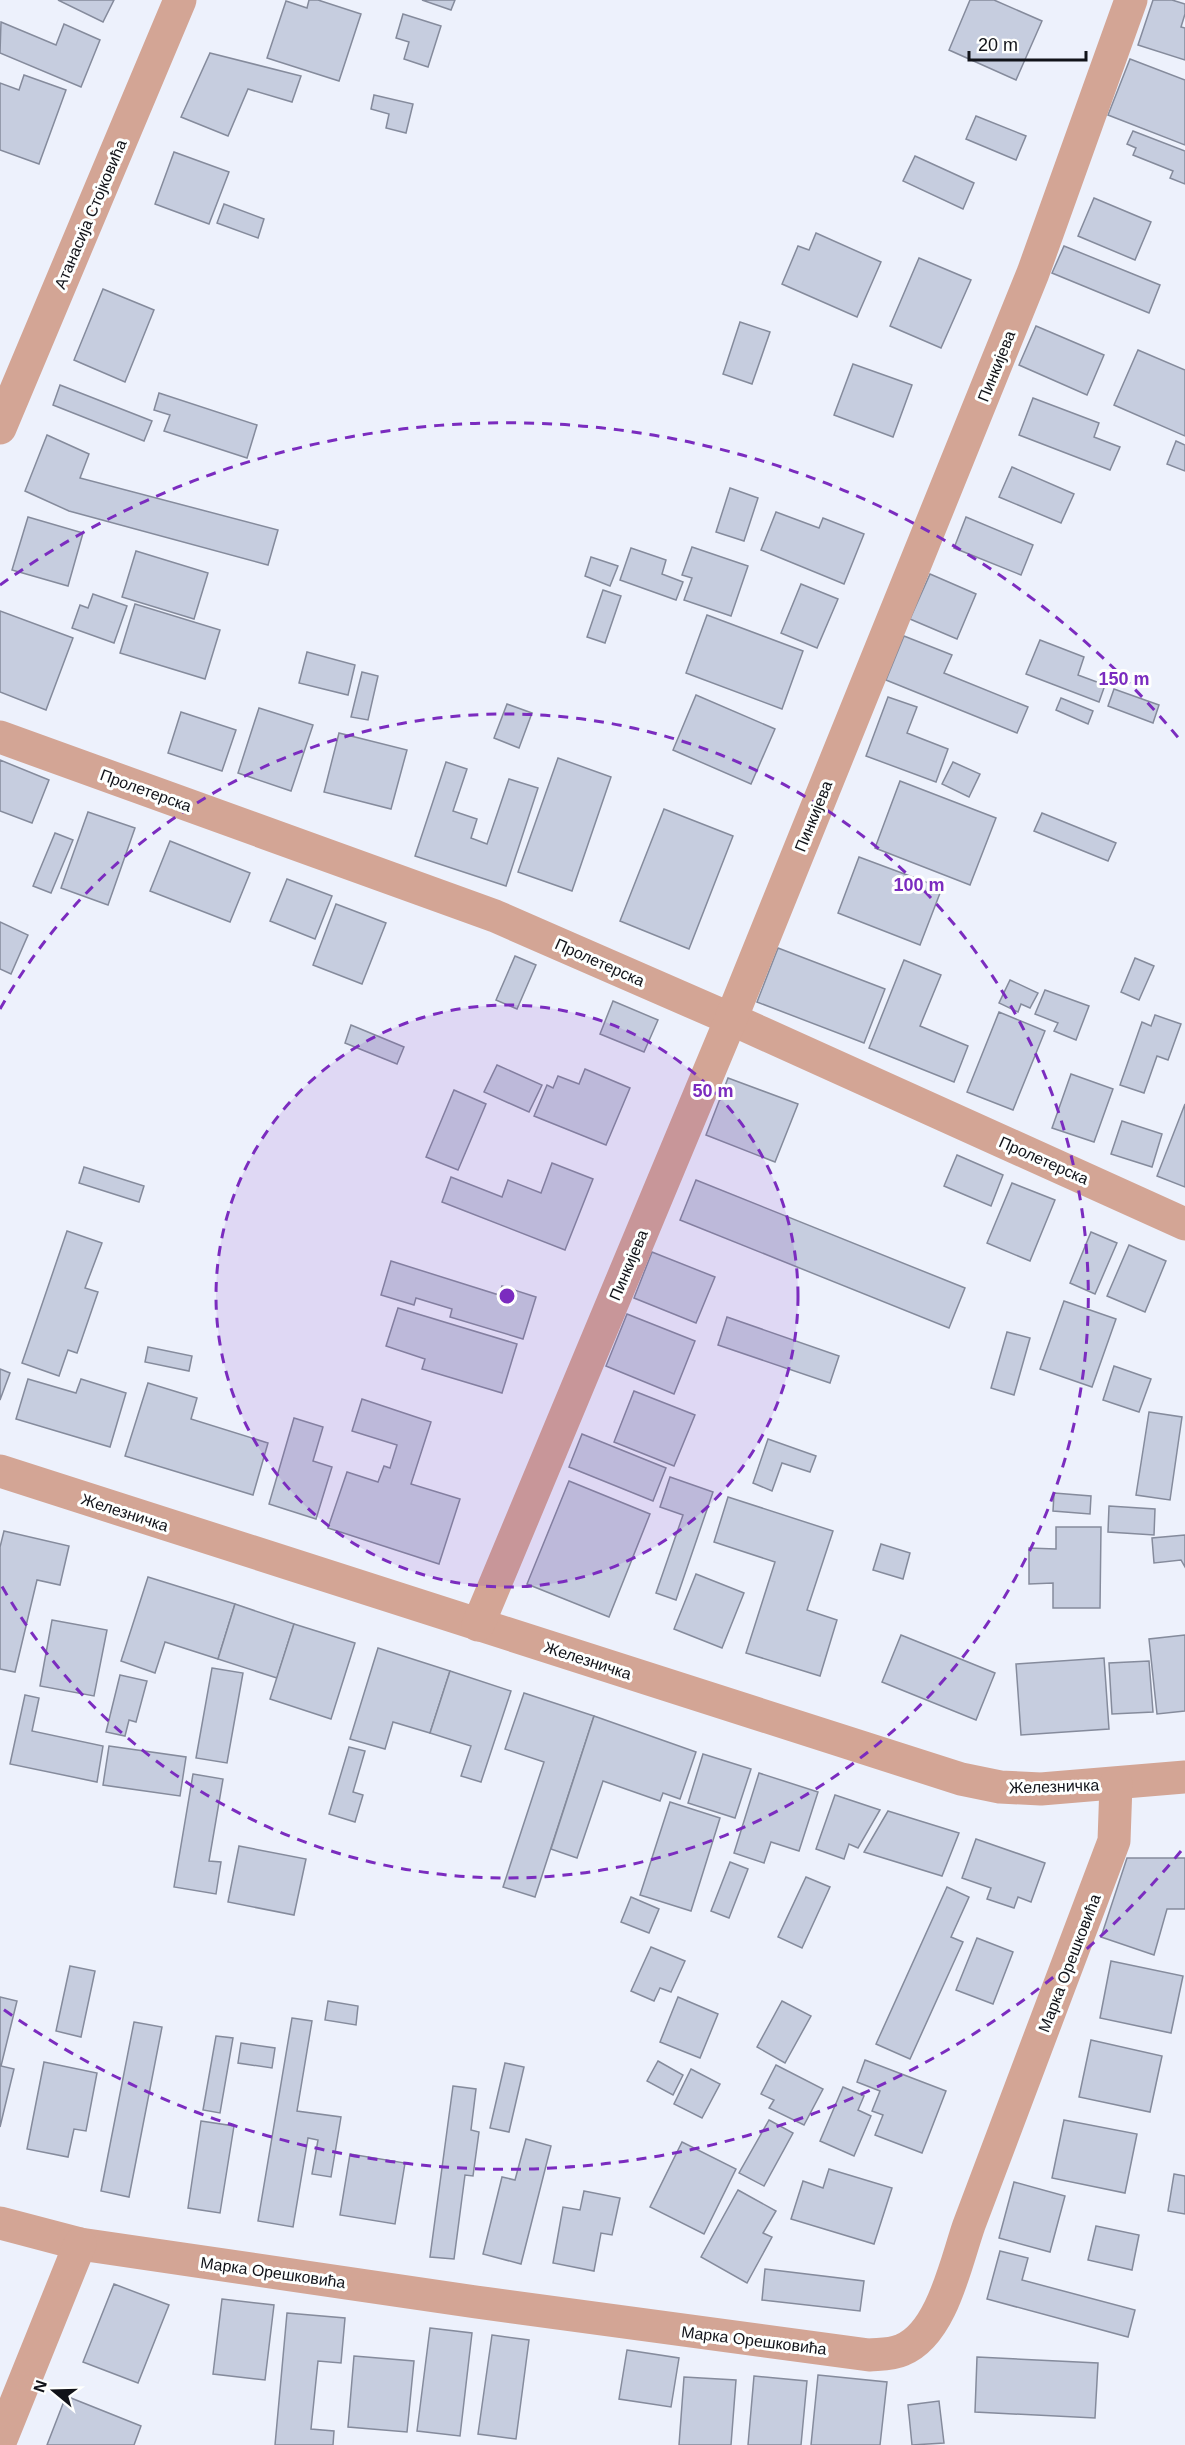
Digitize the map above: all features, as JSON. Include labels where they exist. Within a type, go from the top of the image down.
[{"type":"street","name":"Атанасија Стојковића","points":[[0,428],[180,0]]},
{"type":"street","name":"Пинкијева","points":[[478,1625],[731,1019],[1033,273],[1131,0]]},
{"type":"street","name":"Пролетерска","points":[[0,738],[495,916],[731,1019],[1185,1224]]},
{"type":"street","name":"Железничка","points":[[0,1472],[961,1779],[1023,1790],[1185,1777]]},
{"type":"street","name":"Марка Орешковића","points":[[0,2223],[80,2244],[522,2308],[869,2355],[903,2350],[917,2340],[932,2324],[953,2274],[969,2224],[1114,1841],[1116,1784]]},
{"type":"street","points":[[0,2442],[80,2244]]},
{"type":"building","points":[[58,0],[114,0],[103,22]]},
{"type":"building","points":[[309,0],[318,0],[361,14],[339,81],[267,58],[286,1],[307,8]]},
{"type":"building","points":[[422,0],[455,0],[451,10]]},
{"type":"building","points":[[970,0],[994,0],[1042,21],[1016,80],[949,50]]},
{"type":"building","points":[[1153,0],[1172,0],[1185,4],[1181,27],[1185,28],[1185,60],[1138,45]]},
{"type":"building","points":[[403,14],[441,26],[428,67],[404,59],[409,42],[396,38]]},
{"type":"building","points":[[1,22],[56,45],[64,24],[100,40],[81,87],[0,53]]},
{"type":"building","points":[[210,53],[301,76],[292,102],[248,89],[228,136],[181,117]]},
{"type":"building","points":[[1130,59],[1185,80],[1185,145],[1108,115]]},
{"type":"building","points":[[24,75],[66,90],[39,164],[0,150],[0,83],[19,90]]},
{"type":"building","points":[[374,95],[413,104],[406,133],[386,128],[389,114],[371,109]]},
{"type":"building","points":[[976,116],[1026,136],[1016,160],[966,139]]},
{"type":"building","points":[[1133,131],[1185,151],[1185,184],[1170,178],[1173,171],[1133,155],[1136,148],[1127,144]]},
{"type":"building","points":[[174,152],[229,172],[209,224],[155,204]]},
{"type":"building","points":[[915,156],[974,183],[963,209],[903,181]]},
{"type":"building","points":[[1094,198],[1151,222],[1135,260],[1078,236]]},
{"type":"building","points":[[224,204],[264,219],[258,238],[217,223]]},
{"type":"building","points":[[816,233],[881,262],[857,317],[782,284],[798,246],[809,250]]},
{"type":"building","points":[[1064,246],[1160,285],[1149,313],[1052,273]]},
{"type":"building","points":[[919,258],[971,280],[941,348],[890,326]]},
{"type":"building","points":[[103,289],[154,310],[125,382],[74,360]]},
{"type":"building","points":[[740,322],[770,332],[752,384],[723,374]]},
{"type":"building","points":[[1036,326],[1104,355],[1087,395],[1019,365]]},
{"type":"building","points":[[1138,350],[1185,370],[1185,436],[1114,405]]},
{"type":"building","points":[[853,364],[912,385],[893,437],[834,415]]},
{"type":"building","points":[[60,385],[152,421],[144,441],[53,405]]},
{"type":"building","points":[[159,393],[257,425],[247,458],[164,431],[170,415],[154,410]]},
{"type":"building","points":[[1033,398],[1099,423],[1094,437],[1120,447],[1110,470],[1019,435]]},
{"type":"building","points":[[47,435],[89,454],[80,478],[278,530],[268,565],[69,511],[25,491]]},
{"type":"building","points":[[1176,441],[1185,445],[1185,471],[1167,464]]},
{"type":"building","points":[[1012,467],[1074,494],[1061,523],[999,497]]},
{"type":"building","points":[[730,488],[758,498],[744,541],[716,532]]},
{"type":"building","points":[[776,512],[819,528],[823,518],[864,534],[844,584],[761,550]]},
{"type":"building","points":[[28,517],[83,533],[68,586],[12,570]]},
{"type":"building","points":[[966,517],[1033,545],[1021,575],[954,548]]},
{"type":"building","points":[[692,547],[748,566],[731,616],[684,600],[692,578],[682,575]]},
{"type":"building","points":[[631,548],[666,560],[662,574],[683,582],[676,600],[620,580]]},
{"type":"building","points":[[136,551],[208,573],[194,619],[122,597]]},
{"type":"building","points":[[591,557],[618,566],[610,586],[585,576]]},
{"type":"building","points":[[930,574],[976,594],[957,639],[910,619]]},
{"type":"building","points":[[801,584],[838,599],[817,648],[781,633]]},
{"type":"building","points":[[603,590],[621,596],[605,643],[587,637]]},
{"type":"building","points":[[93,594],[127,606],[114,643],[72,628],[80,605],[88,608]]},
{"type":"building","points":[[135,604],[220,630],[205,679],[120,653]]},
{"type":"building","points":[[0,611],[73,638],[46,710],[0,692]]},
{"type":"building","points":[[707,615],[803,651],[782,709],[686,673]]},
{"type":"building","points":[[904,636],[952,655],[944,673],[1028,707],[1017,733],[886,680]]},
{"type":"building","points":[[1040,640],[1084,657],[1078,675],[1105,685],[1099,702],[1026,674]]},
{"type":"building","points":[[307,652],[355,665],[348,695],[299,683]]},
{"type":"building","points":[[362,672],[378,676],[368,720],[351,717]]},
{"type":"building","points":[[1114,689],[1159,705],[1153,723],[1108,706]]},
{"type":"building","points":[[696,695],[775,729],[751,784],[673,750]]},
{"type":"building","points":[[888,697],[917,707],[907,733],[948,749],[936,782],[866,756]]},
{"type":"building","points":[[1061,698],[1093,711],[1088,724],[1056,710]]},
{"type":"building","points":[[507,704],[532,713],[519,748],[494,738]]},
{"type":"building","points":[[259,708],[313,725],[291,791],[238,773]]},
{"type":"building","points":[[181,712],[236,730],[222,771],[168,753]]},
{"type":"building","points":[[339,733],[407,750],[391,809],[324,792]]},
{"type":"building","points":[[558,758],[611,777],[572,891],[518,872]]},
{"type":"building","points":[[0,760],[49,780],[32,823],[0,811]]},
{"type":"building","points":[[446,762],[467,769],[453,811],[477,819],[471,838],[487,844],[509,779],[538,788],[506,886],[415,856]]},
{"type":"building","points":[[953,762],[980,774],[969,797],[942,784]]},
{"type":"building","points":[[900,781],[996,818],[970,885],[875,848]]},
{"type":"building","points":[[664,809],[733,836],[689,949],[620,921]]},
{"type":"building","points":[[88,812],[135,828],[108,905],[61,888]]},
{"type":"building","points":[[1042,813],[1116,843],[1108,861],[1034,831]]},
{"type":"building","points":[[55,833],[73,840],[51,893],[33,886]]},
{"type":"building","points":[[170,841],[250,873],[230,922],[150,891]]},
{"type":"building","points":[[859,857],[942,888],[920,945],[838,913]]},
{"type":"building","points":[[287,879],[332,896],[315,939],[270,921]]},
{"type":"building","points":[[336,904],[386,923],[362,984],[313,965]]},
{"type":"building","points":[[0,922],[28,935],[11,974],[0,969]]},
{"type":"building","points":[[778,948],[885,989],[864,1043],[757,1002]]},
{"type":"building","points":[[515,956],[536,965],[517,1009],[496,1000]]},
{"type":"building","points":[[1135,958],[1154,966],[1139,1000],[1121,992]]},
{"type":"building","points":[[904,960],[941,975],[920,1026],[968,1046],[954,1082],[869,1048]]},
{"type":"building","points":[[1010,980],[1038,993],[1030,1008],[1021,1004],[1018,1012],[999,1003]]},
{"type":"building","points":[[1045,990],[1089,1006],[1076,1040],[1054,1031],[1058,1023],[1035,1014]]},
{"type":"building","points":[[613,1001],[658,1020],[644,1052],[600,1034]]},
{"type":"building","points":[[999,1012],[1045,1031],[1013,1110],[967,1092]]},
{"type":"building","points":[[1155,1015],[1181,1024],[1168,1060],[1157,1056],[1144,1093],[1120,1085],[1142,1022],[1151,1026]]},
{"type":"building","points":[[351,1025],[404,1047],[397,1064],[345,1043]]},
{"type":"building","points":[[497,1065],[542,1085],[529,1112],[484,1092]]},
{"type":"building","points":[[585,1069],[630,1088],[606,1145],[534,1116],[547,1085],[553,1088],[558,1076],[579,1084]]},
{"type":"building","points":[[1071,1074],[1113,1089],[1094,1142],[1052,1128]]},
{"type":"building","points":[[728,1078],[798,1104],[775,1162],[706,1135]]},
{"type":"building","points":[[454,1090],[486,1104],[458,1170],[426,1157]]},
{"type":"building","points":[[1185,1104],[1185,1187],[1157,1176]]},
{"type":"building","points":[[1122,1121],[1162,1134],[1152,1167],[1111,1154]]},
{"type":"building","points":[[957,1155],[1003,1175],[991,1206],[944,1186]]},
{"type":"building","points":[[552,1163],[593,1179],[565,1250],[442,1202],[451,1177],[502,1197],[508,1180],[541,1193]]},
{"type":"building","points":[[84,1167],[144,1186],[139,1202],[79,1183]]},
{"type":"building","points":[[696,1180],[965,1288],[949,1328],[680,1220]]},
{"type":"building","points":[[1012,1183],[1055,1200],[1030,1261],[987,1243]]},
{"type":"building","points":[[67,1231],[102,1243],[85,1288],[98,1292],[77,1353],[68,1350],[59,1376],[22,1363]]},
{"type":"building","points":[[1091,1232],[1117,1243],[1095,1294],[1070,1283]]},
{"type":"building","points":[[1129,1245],[1166,1261],[1145,1312],[1107,1296]]},
{"type":"building","points":[[652,1252],[715,1277],[696,1323],[634,1298]]},
{"type":"building","points":[[391,1261],[499,1295],[502,1286],[536,1297],[523,1339],[450,1317],[452,1309],[416,1298],[414,1305],[381,1295]]},
{"type":"building","points":[[1064,1301],[1116,1319],[1092,1387],[1040,1369]]},
{"type":"building","points":[[398,1308],[517,1344],[502,1393],[422,1369],[425,1359],[386,1346]]},
{"type":"building","points":[[627,1314],[695,1341],[674,1394],[606,1366]]},
{"type":"building","points":[[727,1317],[839,1356],[830,1383],[718,1345]]},
{"type":"building","points":[[1007,1332],[1030,1338],[1014,1395],[991,1388]]},
{"type":"building","points":[[148,1347],[192,1356],[189,1371],[145,1362]]},
{"type":"building","points":[[1114,1366],[1151,1379],[1139,1412],[1103,1400]]},
{"type":"building","points":[[0,1369],[10,1373],[0,1400]]},
{"type":"building","points":[[28,1379],[76,1393],[81,1379],[126,1393],[110,1447],[16,1419]]},
{"type":"building","points":[[148,1383],[197,1398],[191,1419],[268,1443],[253,1495],[125,1456]]},
{"type":"building","points":[[634,1391],[695,1415],[674,1466],[614,1442]]},
{"type":"building","points":[[362,1399],[431,1422],[411,1484],[460,1499],[439,1564],[328,1528],[347,1472],[378,1482],[384,1466],[390,1468],[397,1445],[352,1431]]},
{"type":"building","points":[[1149,1412],[1182,1417],[1170,1500],[1136,1495]]},
{"type":"building","points":[[294,1418],[323,1427],[313,1461],[332,1467],[316,1519],[269,1504]]},
{"type":"building","points":[[582,1434],[666,1468],[653,1501],[569,1467]]},
{"type":"building","points":[[768,1439],[816,1456],[810,1472],[782,1463],[772,1491],[753,1483]]},
{"type":"building","points":[[670,1477],[713,1492],[676,1600],[656,1593],[683,1515],[660,1507]]},
{"type":"building","points":[[569,1481],[650,1514],[609,1617],[527,1584]]},
{"type":"building","points":[[1054,1493],[1091,1496],[1090,1514],[1053,1511]]},
{"type":"building","points":[[728,1497],[833,1531],[807,1610],[837,1620],[820,1676],[746,1653],[775,1562],[714,1542]]},
{"type":"building","points":[[1109,1506],[1155,1509],[1154,1535],[1108,1532]]},
{"type":"building","points":[[1056,1527],[1101,1527],[1100,1608],[1053,1608],[1053,1583],[1029,1584],[1029,1548],[1056,1549]]},
{"type":"building","points":[[4,1531],[69,1546],[60,1585],[37,1580],[15,1672],[0,1669],[0,1547]]},
{"type":"building","points":[[1185,1535],[1185,1567],[1181,1560],[1154,1563],[1152,1538]]},
{"type":"building","points":[[881,1544],[910,1553],[903,1579],[873,1570]]},
{"type":"building","points":[[696,1574],[744,1593],[722,1648],[674,1629]]},
{"type":"building","points":[[148,1577],[235,1604],[218,1659],[165,1642],[155,1673],[121,1661]]},
{"type":"building","points":[[235,1604],[294,1624],[277,1678],[218,1659]]},
{"type":"building","points":[[52,1620],[107,1630],[94,1696],[40,1686]]},
{"type":"building","points":[[294,1624],[355,1643],[331,1719],[270,1699]]},
{"type":"building","points":[[901,1635],[995,1673],[976,1720],[882,1682]]},
{"type":"building","points":[[1185,1635],[1185,1711],[1157,1714],[1149,1639]]},
{"type":"building","points":[[378,1648],[450,1671],[430,1733],[393,1722],[385,1749],[350,1739]]},
{"type":"building","points":[[1104,1658],[1109,1729],[1021,1735],[1016,1664]]},
{"type":"building","points":[[1149,1661],[1153,1712],[1112,1714],[1109,1663]]},
{"type":"building","points":[[212,1668],[243,1673],[227,1763],[196,1758]]},
{"type":"building","points":[[450,1671],[511,1691],[481,1782],[461,1776],[471,1746],[430,1733]]},
{"type":"building","points":[[120,1675],[147,1681],[136,1722],[129,1720],[125,1736],[106,1732]]},
{"type":"building","points":[[524,1693],[594,1716],[535,1897],[503,1887],[544,1762],[505,1749]]},
{"type":"building","points":[[25,1695],[39,1698],[32,1731],[103,1746],[97,1782],[10,1764]]},
{"type":"building","points":[[594,1716],[696,1752],[680,1799],[663,1793],[660,1801],[603,1781],[577,1858],[551,1849]]},
{"type":"building","points":[[109,1746],[186,1757],[180,1796],[103,1785]]},
{"type":"building","points":[[349,1747],[365,1751],[353,1792],[363,1795],[355,1822],[329,1814]]},
{"type":"building","points":[[703,1754],[751,1769],[735,1818],[688,1803]]},
{"type":"building","points":[[759,1773],[818,1792],[799,1851],[771,1842],[764,1863],[734,1853]]},
{"type":"building","points":[[193,1774],[223,1779],[209,1861],[221,1862],[216,1894],[174,1887]]},
{"type":"building","points":[[835,1795],[880,1810],[858,1848],[849,1844],[844,1859],[816,1849]]},
{"type":"building","points":[[670,1802],[720,1818],[691,1911],[640,1895]]},
{"type":"building","points":[[888,1811],[959,1833],[942,1876],[864,1852]]},
{"type":"building","points":[[976,1839],[1045,1863],[1031,1902],[1018,1897],[1014,1908],[987,1899],[991,1888],[962,1878]]},
{"type":"building","points":[[239,1846],[306,1859],[294,1915],[228,1902]]},
{"type":"building","points":[[1127,1858],[1185,1858],[1185,1909],[1167,1909],[1154,1955],[1101,1937]]},
{"type":"building","points":[[730,1862],[748,1869],[729,1918],[711,1911]]},
{"type":"building","points":[[806,1877],[830,1887],[802,1948],[778,1937]]},
{"type":"building","points":[[947,1887],[969,1897],[951,1937],[963,1942],[910,2059],[876,2044]]},
{"type":"building","points":[[631,1897],[659,1909],[649,1933],[621,1922]]},
{"type":"building","points":[[977,1938],[1013,1952],[993,2004],[956,1990]]},
{"type":"building","points":[[651,1947],[685,1961],[671,1992],[660,1988],[654,2001],[631,1991]]},
{"type":"building","points":[[1111,1961],[1183,1976],[1171,2033],[1100,2018]]},
{"type":"building","points":[[70,1966],[95,1971],[81,2037],[56,2031]]},
{"type":"building","points":[[0,1997],[17,2001],[1,2066],[14,2069],[0,2127]]},
{"type":"building","points":[[678,1997],[718,2014],[700,2058],[660,2042]]},
{"type":"building","points":[[328,2001],[358,2006],[356,2025],[325,2020]]},
{"type":"building","points":[[782,2001],[811,2016],[785,2063],[757,2047]]},
{"type":"building","points":[[292,2018],[312,2021],[297,2111],[341,2117],[331,2177],[312,2174],[318,2140],[308,2138],[293,2227],[258,2221]]},
{"type":"building","points":[[134,2022],[162,2027],[129,2197],[101,2191]]},
{"type":"building","points":[[216,2036],[233,2038],[220,2113],[203,2110]]},
{"type":"building","points":[[1091,2040],[1162,2056],[1150,2112],[1079,2097]]},
{"type":"building","points":[[241,2043],[275,2048],[272,2068],[238,2063]]},
{"type":"building","points":[[865,2060],[946,2091],[922,2153],[875,2135],[883,2115],[872,2111],[880,2091],[857,2082]]},
{"type":"building","points":[[658,2061],[683,2075],[673,2095],[647,2081]]},
{"type":"building","points":[[44,2062],[97,2073],[86,2131],[74,2129],[68,2157],[27,2149]]},
{"type":"building","points":[[505,2063],[524,2067],[509,2132],[490,2128]]},
{"type":"building","points":[[776,2065],[823,2089],[804,2125],[769,2108],[774,2100],[761,2094]]},
{"type":"building","points":[[691,2069],[720,2084],[702,2118],[674,2104]]},
{"type":"building","points":[[453,2086],[476,2089],[471,2130],[479,2132],[473,2176],[465,2175],[454,2259],[430,2257]]},
{"type":"building","points":[[843,2087],[864,2096],[858,2110],[871,2116],[854,2156],[820,2141]]},
{"type":"building","points":[[769,2120],[793,2133],[764,2186],[739,2173]]},
{"type":"building","points":[[1064,2120],[1137,2134],[1125,2193],[1052,2178]]},
{"type":"building","points":[[201,2121],[234,2126],[220,2213],[188,2208]]},
{"type":"building","points":[[526,2139],[551,2146],[521,2264],[483,2254],[502,2177],[515,2180]]},
{"type":"building","points":[[682,2142],[736,2169],[704,2234],[650,2207]]},
{"type":"building","points":[[350,2154],[405,2163],[395,2224],[340,2215]]},
{"type":"building","points":[[829,2169],[892,2188],[874,2244],[791,2219],[803,2181],[823,2188]]},
{"type":"building","points":[[1174,2174],[1185,2176],[1185,2214],[1168,2211]]},
{"type":"building","points":[[1014,2182],[1065,2196],[1050,2252],[999,2238]]},
{"type":"building","points":[[738,2190],[776,2211],[763,2233],[772,2237],[747,2283],[701,2257]]},
{"type":"building","points":[[584,2191],[620,2198],[612,2235],[601,2233],[594,2271],[553,2263],[563,2207],[580,2210]]},
{"type":"building","points":[[1096,2226],[1139,2235],[1132,2270],[1088,2260]]},
{"type":"building","points":[[1000,2251],[1028,2258],[1022,2280],[1135,2310],[1128,2337],[987,2299]]},
{"type":"building","points":[[765,2269],[864,2281],[860,2311],[762,2300]]},
{"type":"building","points":[[114,2284],[169,2305],[138,2383],[83,2362]]},
{"type":"building","points":[[222,2299],[274,2305],[265,2380],[213,2374]]},
{"type":"building","points":[[287,2313],[345,2318],[341,2363],[318,2361],[311,2429],[334,2431],[333,2445],[275,2445]]},
{"type":"building","points":[[430,2328],[472,2333],[460,2436],[417,2431]]},
{"type":"building","points":[[492,2335],[529,2340],[516,2439],[478,2434]]},
{"type":"building","points":[[627,2350],[679,2358],[671,2407],[619,2399]]},
{"type":"building","points":[[354,2356],[414,2361],[407,2432],[348,2427]]},
{"type":"building","points":[[977,2357],[1098,2363],[1095,2418],[975,2412]]},
{"type":"building","points":[[818,2375],[887,2382],[880,2445],[811,2445]]},
{"type":"building","points":[[754,2376],[807,2381],[801,2445],[748,2445]]},
{"type":"building","points":[[684,2377],[736,2380],[731,2445],[679,2445]]},
{"type":"building","points":[[66,2396],[141,2426],[134,2445],[47,2445]]},
{"type":"building","points":[[939,2401],[944,2443],[912,2445],[908,2405]]}]
